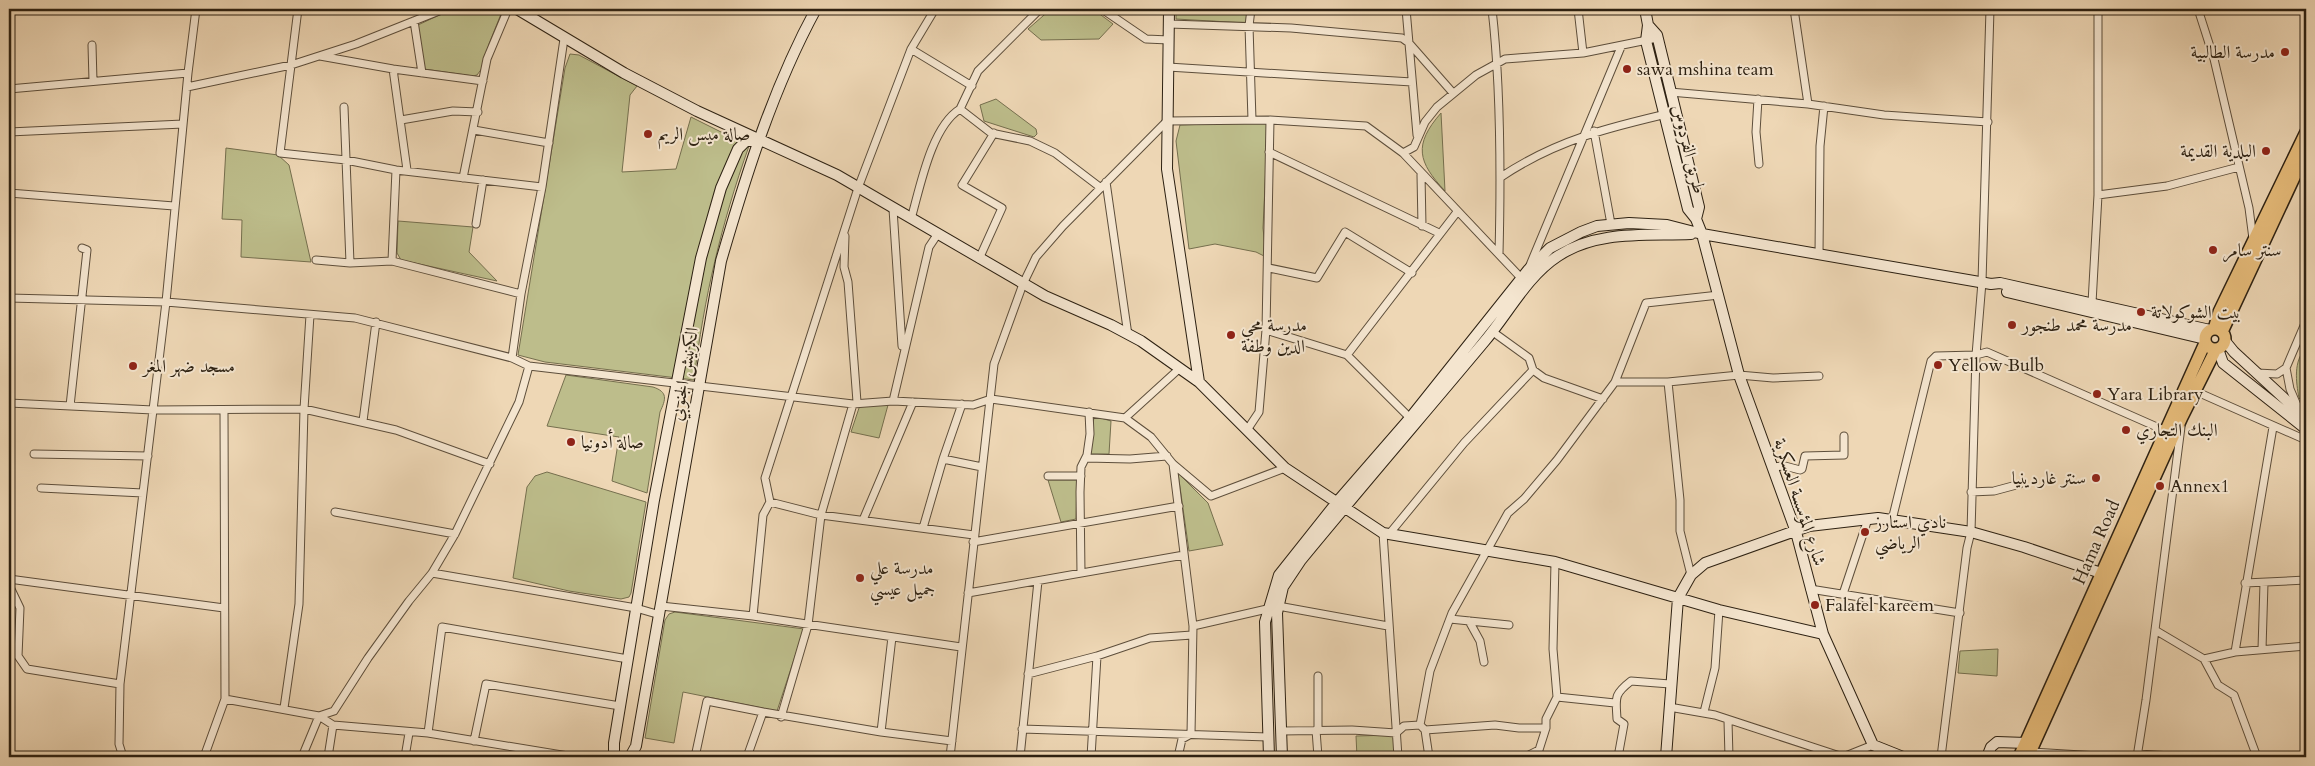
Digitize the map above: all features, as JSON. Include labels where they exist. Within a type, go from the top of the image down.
[{"type":"main road","points":[[516,9],[564,39],[697,111],[837,175],[1023,284],[1128,334],[1199,382],[1285,468],[1386,533],[1555,562],[1719,610],[1823,634]]},
{"type":"main road","name":"الكرنيش الجنوبي","points":[[630,757],[636,746],[661,610],[721,261],[759,140],[774,99],[816,9]]},
{"type":"main road","points":[[1169,9],[1167,169],[1199,382]]},
{"type":"main road","name":"طريق الفردوس","points":[[1645,9],[1648,25],[1646,41],[1699,207],[1696,219],[1702,234]]},
{"type":"main road","name":"طريق الفردوس","points":[[1648,25],[1657,38],[1670,92],[1669,113]]},
{"type":"main road","name":"Hama Road","points":[[2019,757],[2029,752],[2195,391],[2214,339],[2219,312],[2306,132]]},
{"type":"main road","points":[[614,757],[613,748],[654,500],[701,258],[721,188],[740,144],[746,141],[759,140]]},
{"type":"main road","name":"Hama Road","points":[[2029,752],[2101,573],[2166,431],[2214,339],[2306,152]]},
{"type":"main road","points":[[1413,421],[1550,248],[1565,239],[1596,226],[1611,224],[1667,225],[1702,234],[1987,283],[2000,283],[2092,303],[2214,339],[2257,373],[2299,412],[2306,422]]},
{"type":"main road","points":[[1269,757],[1266,622],[1268,609],[1279,575],[1492,332],[1526,279],[1558,255],[1603,238],[1629,234],[1702,234]]},
{"type":"main road","name":"شارع المؤسسة العسكرية","points":[[1702,234],[1739,376],[1796,532],[1823,634],[1873,745]]},
{"type":"main road","points":[[1987,283],[1998,290],[2214,339]]},
{"type":"main road","points":[[2214,339],[2223,364],[2306,429]]},
{"type":"main road","points":[[1282,757],[1278,606],[1288,577],[1341,505]]},
{"type":"main road","points":[[1666,757],[1670,684],[1678,598],[1691,575],[1706,562],[1809,526],[1868,520],[1892,520],[1971,532],[2024,547],[2101,573]]},
{"type":"main road","points":[[1987,757],[1991,747],[1997,742],[2029,752]]},
{"type":"main road","points":[[1873,745],[1903,757]]},
{"type":"street","points":[[123,757],[119,744],[120,684],[166,302],[174,206],[196,9]]},
{"type":"street","points":[[298,9],[280,152],[346,160],[396,170],[542,187]]},
{"type":"street","points":[[187,87],[291,65],[444,9]]},
{"type":"street","points":[[463,178],[478,112],[487,59],[508,9]]},
{"type":"street","points":[[753,616],[763,514],[770,502],[766,478],[858,188],[912,49],[935,9]]},
{"type":"street","points":[[911,219],[929,157],[952,114],[960,110],[978,71],[1040,9]]},
{"type":"street","points":[[1102,9],[1146,39],[1169,40]]},
{"type":"street","points":[[1251,9],[1249,26],[1252,120]]},
{"type":"street","points":[[1406,9],[1417,136]]},
{"type":"street","points":[[1492,9],[1496,42],[1495,64],[1501,177],[1499,254]]},
{"type":"street","points":[[1578,9],[1583,53]]},
{"type":"street","points":[[1794,9],[1808,104]]},
{"type":"street","points":[[1941,757],[1967,548],[1971,532],[1976,355],[1987,283],[1990,9]]},
{"type":"street","points":[[2092,303],[2098,195],[2098,9]]},
{"type":"street","points":[[2198,9],[2214,60],[2249,208],[2254,243]]},
{"type":"street","points":[[414,21],[422,73]]},
{"type":"street","points":[[1169,24],[1291,28],[1402,38],[1409,43],[1453,93]]},
{"type":"street","points":[[1403,153],[1414,146],[1425,122],[1453,93],[1476,75],[1505,59],[1583,53],[1622,47],[1657,38]]},
{"type":"street","points":[[512,358],[521,294],[542,187],[564,39]]},
{"type":"street","points":[[92,45],[93,81]]},
{"type":"street","points":[[950,757],[994,364],[1023,284],[1036,257],[1103,185],[1167,121],[1270,120],[1366,126],[1403,153],[1457,212],[1526,279],[1583,136],[1622,47]]},
{"type":"street","points":[[912,49],[972,86]]},
{"type":"street","points":[[318,56],[483,81]]},
{"type":"street","points":[[1168,67],[1412,82]]},
{"type":"street","points":[[394,69],[407,170]]},
{"type":"street","points":[[9,88],[188,73]]},
{"type":"street","points":[[1670,92],[1808,104],[1884,115],[1988,122]]},
{"type":"street","points":[[1758,99],[1756,132],[1759,164]]},
{"type":"street","points":[[344,106],[350,263]]},
{"type":"street","points":[[1819,254],[1820,146],[1824,106]]},
{"type":"street","points":[[960,110],[994,133],[1030,141],[1054,153],[1103,185],[1128,334]]},
{"type":"street","points":[[401,120],[453,111],[478,112]]},
{"type":"street","points":[[1501,177],[1528,158],[1553,146],[1594,131],[1669,113]]},
{"type":"street","points":[[1247,430],[1259,412],[1266,330],[1269,268],[1270,120]]},
{"type":"street","points":[[9,132],[184,124]]},
{"type":"street","points":[[474,130],[549,142]]},
{"type":"street","points":[[1594,131],[1611,224]]},
{"type":"street","points":[[979,259],[1002,208],[962,185],[994,133]]},
{"type":"street","points":[[1269,152],[1439,233]]},
{"type":"street","points":[[2098,195],[2167,186],[2239,167]]},
{"type":"street","points":[[392,261],[396,170]]},
{"type":"street","points":[[1422,175],[1422,226]]},
{"type":"street","points":[[476,224],[483,180]]},
{"type":"street","points":[[9,193],[174,206]]},
{"type":"street","points":[[893,209],[903,351]]},
{"type":"street","points":[[1347,355],[1412,273],[1439,233],[1457,212]]},
{"type":"street","points":[[781,717],[808,625],[821,515],[855,403],[848,282],[844,267],[845,228]]},
{"type":"street","points":[[1269,268],[1317,278],[1345,232],[1412,273]]},
{"type":"street","points":[[893,401],[903,351],[929,247],[937,235]]},
{"type":"street","points":[[70,406],[87,250],[82,248]]},
{"type":"street","points":[[316,260],[350,263],[392,261],[521,294]]},
{"type":"street","points":[[1429,757],[1423,727],[1430,671],[1450,618],[1508,513],[1524,499],[1615,382],[1646,303],[1719,294]]},
{"type":"street","points":[[9,298],[166,302],[354,318],[376,322],[512,358],[529,366],[855,403],[893,401],[973,405],[991,399],[1089,412],[1125,418],[1151,437],[1173,464],[1211,496],[1285,468]]},
{"type":"street","points":[[284,708],[299,604],[304,409],[310,315]]},
{"type":"street","points":[[2257,373],[2277,374],[2286,368],[2303,337],[2306,321]]},
{"type":"street","points":[[364,421],[376,322]]},
{"type":"street","points":[[1266,330],[1347,355],[1413,421]]},
{"type":"street","points":[[1492,332],[1529,358],[1533,370],[1544,378],[1603,399]]},
{"type":"street","points":[[1892,520],[1930,361],[1936,356],[1976,355],[1987,352],[2166,431]]},
{"type":"street","points":[[302,757],[319,716],[334,711],[394,622],[432,573],[455,534],[520,402],[529,366]]},
{"type":"street","points":[[1125,418],[1180,368]]},
{"type":"street","points":[[2286,368],[2290,389],[2299,412]]},
{"type":"street","points":[[1398,757],[1388,626],[1386,533],[1464,443],[1533,370]]},
{"type":"street","points":[[1615,382],[1668,382],[1739,376],[1773,378],[1819,376]]},
{"type":"street","points":[[1668,382],[1680,500],[1680,531],[1691,575]]},
{"type":"street","points":[[2195,391],[2306,440]]},
{"type":"street","points":[[863,520],[913,402]]},
{"type":"street","points":[[9,403],[153,410],[304,409],[364,421],[396,430],[490,464]]},
{"type":"street","points":[[923,528],[943,459],[962,404]]},
{"type":"street","points":[[204,757],[224,699],[224,410]]},
{"type":"street","points":[[1081,573],[1081,467],[1086,458],[1090,434],[1089,412]]},
{"type":"street","points":[[2182,417],[2138,756],[2189,757]]},
{"type":"street","points":[[2235,652],[2245,583],[2273,427]]},
{"type":"street","points":[[1772,467],[1785,466],[1800,470],[1802,469],[1805,456],[1844,455],[1844,436]]},
{"type":"street","points":[[34,454],[148,456]]},
{"type":"street","points":[[1086,458],[1130,459],[1167,456]]},
{"type":"street","points":[[943,459],[982,467]]},
{"type":"street","points":[[1173,464],[1193,626],[1191,734]]},
{"type":"street","points":[[1048,476],[1081,476]]},
{"type":"street","points":[[1971,492],[1994,491],[2020,484]]},
{"type":"street","points":[[41,488],[143,493]]},
{"type":"street","points":[[770,502],[821,515],[923,528],[974,538],[1080,523],[1179,506]]},
{"type":"street","points":[[9,518],[10,507]]},
{"type":"street","points":[[335,512],[455,534]]},
{"type":"street","points":[[1843,594],[1868,520]]},
{"type":"street","points":[[968,593],[1184,555]]},
{"type":"street","points":[[1525,757],[1539,750],[1546,728],[1546,719],[1557,697],[1553,649],[1555,562]]},
{"type":"street","points":[[432,573],[636,608],[753,616],[961,647]]},
{"type":"street","points":[[9,579],[224,608]]},
{"type":"street","points":[[2245,583],[2306,580]]},
{"type":"street","points":[[1020,757],[1038,581]]},
{"type":"street","points":[[2262,649],[2264,583]]},
{"type":"street","points":[[9,585],[20,608],[18,656],[27,669],[120,684]]},
{"type":"street","points":[[1810,590],[1960,613]]},
{"type":"street","points":[[1278,606],[1388,626]]},
{"type":"street","points":[[1193,626],[1268,609]]},
{"type":"street","points":[[1704,712],[1715,668],[1719,610]]},
{"type":"street","points":[[1450,618],[1509,625]]},
{"type":"street","points":[[1469,621],[1480,641],[1484,662]]},
{"type":"street","points":[[428,733],[442,628],[628,658]]},
{"type":"street","points":[[2155,630],[2204,659],[2218,686],[2234,695],[2257,757]]},
{"type":"street","points":[[1028,674],[1097,656],[1150,638],[1192,635]]},
{"type":"street","points":[[881,732],[892,637]]},
{"type":"street","points":[[2204,659],[2235,652],[2306,646]]},
{"type":"street","points":[[1091,757],[1094,732],[1097,656]]},
{"type":"street","points":[[1318,676],[1318,757]]},
{"type":"street","points":[[1618,757],[1624,724],[1617,719],[1615,702],[1618,693],[1631,681],[1670,684]]},
{"type":"street","points":[[474,742],[486,684],[620,706]]},
{"type":"street","points":[[1557,697],[1615,702]]},
{"type":"street","points":[[224,699],[284,708],[319,716],[333,725],[409,733],[428,733],[574,757]]},
{"type":"street","points":[[695,757],[707,701],[781,717],[952,741]]},
{"type":"street","points":[[1669,707],[1704,712],[1843,757],[1873,745]]},
{"type":"street","points":[[746,757],[763,712]]},
{"type":"street","points":[[1728,721],[1729,757]]},
{"type":"street","points":[[328,757],[333,725]]},
{"type":"street","points":[[1281,732],[1317,730],[1396,733],[1404,726],[1495,725],[1519,728],[1546,728]]},
{"type":"street","points":[[1022,730],[1268,737]]},
{"type":"street","points":[[405,757],[409,733]]},
{"type":"street","points":[[1178,757],[1182,739],[1191,734]]},
{"type":"street","points":[[2029,752],[2115,757]]},
{"type":"street","points":[[2291,757],[2306,755]]},
{"type":"green space","points":[[452,9],[503,9],[489,44],[483,67],[477,75],[424,69],[418,25]]},
{"type":"green space","points":[[1051,9],[1093,9],[1113,24],[1099,39],[1041,40],[1028,29]]},
{"type":"green space","points":[[1176,9],[1247,9],[1246,23],[1176,19]]},
{"type":"green space","points":[[570,54],[579,55],[637,86],[630,95],[622,172],[676,169],[691,117],[749,146],[730,204],[708,290],[694,380],[545,362],[518,355],[565,68]]},
{"type":"green space","points":[[996,99],[1036,129],[1037,134],[1034,137],[984,121],[980,105]]},
{"type":"green space","points":[[1441,113],[1445,191],[1429,171],[1422,153],[1426,135]]},
{"type":"green space","points":[[1268,122],[1263,228],[1266,257],[1256,252],[1215,244],[1189,249],[1176,141],[1180,125]]},
{"type":"green space","points":[[226,148],[278,155],[289,165],[311,262],[241,257],[242,220],[222,219]]},
{"type":"green space","points":[[398,221],[473,227],[469,252],[497,281],[401,260],[397,253]]},
{"type":"green space","points":[[2306,348],[2306,405],[2299,398],[2296,372],[2299,359]]},
{"type":"green space","points":[[566,375],[653,387],[661,391],[664,396],[664,403],[660,412],[647,493],[612,481],[619,437],[547,426]]},
{"type":"green space","points":[[860,405],[888,405],[879,438],[851,432]]},
{"type":"green space","points":[[1094,416],[1111,421],[1109,454],[1090,454]]},
{"type":"green space","points":[[547,472],[646,502],[629,597],[621,599],[569,591],[513,578],[527,487],[535,476]]},
{"type":"green space","points":[[1178,473],[1208,503],[1223,545],[1189,551]]},
{"type":"green space","points":[[1048,480],[1077,480],[1076,519],[1061,522]]},
{"type":"green space","points":[[675,612],[804,629],[777,711],[683,692],[674,743],[645,738],[665,620],[669,614]]},
{"type":"green space","points":[[1998,649],[1997,676],[1958,673],[1960,651]]},
{"type":"green space","points":[[1395,735],[1396,757],[1357,757],[1356,736]]},
{"type":"place","name":"مدرسة الطالبية","points":[[2285,52]]},
{"type":"place","name":"sawa mshina team","points":[[1627,69]]},
{"type":"place","name":"صالة ميس الريم","points":[[648,134]]},
{"type":"place","name":"البلدية القديمة","points":[[2266,151]]},
{"type":"place","name":"سنتر سامر","points":[[2213,250]]},
{"type":"place","name":"بيت الشوكولاتة","points":[[2141,312]]},
{"type":"place","name":"مدرسة محمد طنجور","points":[[2012,325]]},
{"type":"place","name":"مدرسة محي الدين وطفة","points":[[1231,335]]},
{"type":"place","name":"Yellow Bulb","points":[[1938,365]]},
{"type":"place","name":"مسجد ضهر المغر","points":[[133,366]]},
{"type":"place","name":"Yara Library","points":[[2097,394]]},
{"type":"place","name":"البنك التجاري","points":[[2126,430]]},
{"type":"place","name":"صالة أدونيا","points":[[571,442]]},
{"type":"place","name":"سنتر غاردينيا","points":[[2096,478]]},
{"type":"place","name":"Annex1","points":[[2160,486]]},
{"type":"place","name":"نادي استارز الرياضي","points":[[1865,532]]},
{"type":"place","name":"مدرسة علي جميل عيسي","points":[[860,578]]},
{"type":"place","name":"Falafel kareem","points":[[1815,605]]}]
